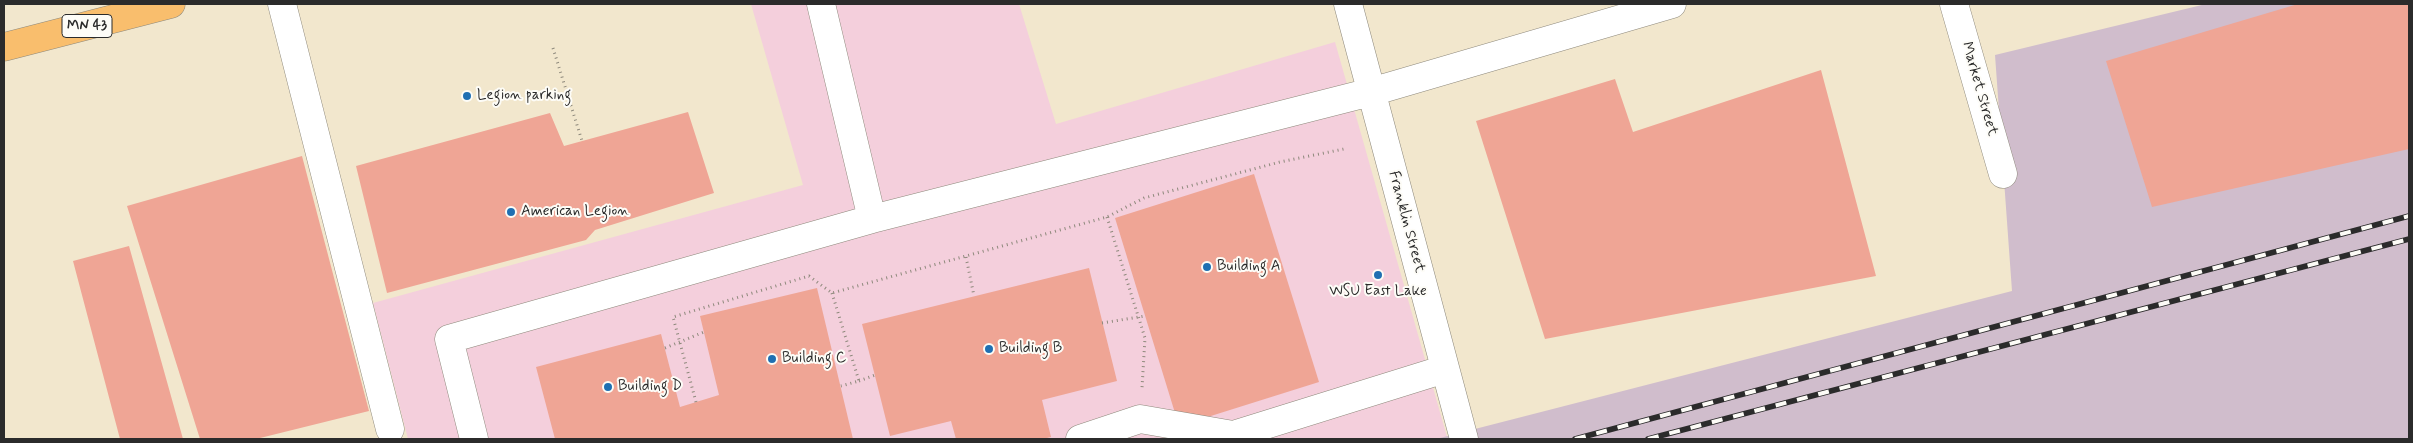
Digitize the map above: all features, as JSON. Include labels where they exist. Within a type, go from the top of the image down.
[{"type":"main road","name":"MN 43","points":[[4,47],[171,4]]},
{"type":"street","points":[[282,4],[390,429]]},
{"type":"street","points":[[820,4],[872,219]]},
{"type":"street","name":"Franklin Street","points":[[1348,4],[1464,439]]},
{"type":"street","points":[[474,439],[449,339],[872,219],[1371,92],[1672,4]]},
{"type":"street","name":"Market Street","points":[[1954,4],[2003,174]]},
{"type":"street","points":[[1080,439],[1140,419],[1233,435],[1445,369]]},
{"type":"path","points":[[553,48],[582,141]]},
{"type":"path","points":[[832,293],[1107,217],[1144,198],[1280,162],[1344,149]]},
{"type":"path","points":[[1107,217],[1145,338],[1140,419]]},
{"type":"path","points":[[966,257],[974,296]]},
{"type":"path","points":[[696,402],[673,317],[809,276],[832,293],[859,380]]},
{"type":"path","points":[[1102,323],[1145,316]]},
{"type":"path","points":[[665,348],[704,332]]},
{"type":"path","points":[[841,386],[875,375]]},
{"type":"shaded area","points":[[751,4],[1019,4],[1056,124],[1335,42],[1447,437],[1436,439],[408,439],[373,303],[803,185]]},
{"type":"shaded area","points":[[2206,4],[2409,4],[2409,439],[1436,439],[2012,291],[1995,55]]},
{"type":"building","points":[[2298,4],[2409,4],[2409,149],[2152,207],[2106,61]]},
{"type":"building","points":[[1821,70],[1876,276],[1545,339],[1476,121],[1615,79],[1633,132]]},
{"type":"building","name":"American Legion","points":[[688,112],[714,193],[595,230],[586,240],[387,293],[356,166],[550,113],[564,146]]},
{"type":"building","points":[[302,156],[369,411],[256,439],[200,439],[127,206]]},
{"type":"building","name":"Building A","points":[[1254,174],[1319,382],[1179,426],[1115,218]]},
{"type":"building","points":[[129,246],[183,439],[120,439],[73,261]]},
{"type":"building","name":"Building B","points":[[1089,268],[1117,381],[1042,400],[1051,437],[1043,439],[956,439],[951,421],[890,436],[862,324]]},
{"type":"building","points":[[817,288],[853,439],[555,439],[536,367],[661,334],[680,407],[719,395],[700,316]]},
{"type":"railway","points":[[1575,439],[2409,216]]},
{"type":"railway","points":[[1648,439],[2409,239]]},
{"type":"place","name":"Legion parking","points":[[467,96]]},
{"type":"place","name":"American Legion","points":[[511,212]]},
{"type":"place","name":"Building A","points":[[1207,267]]},
{"type":"place","name":"WSU East Lake","points":[[1378,275]]},
{"type":"place","name":"Building B","points":[[989,349]]},
{"type":"place","name":"Building C","points":[[772,359]]},
{"type":"place","name":"Building D","points":[[608,387]]}]
